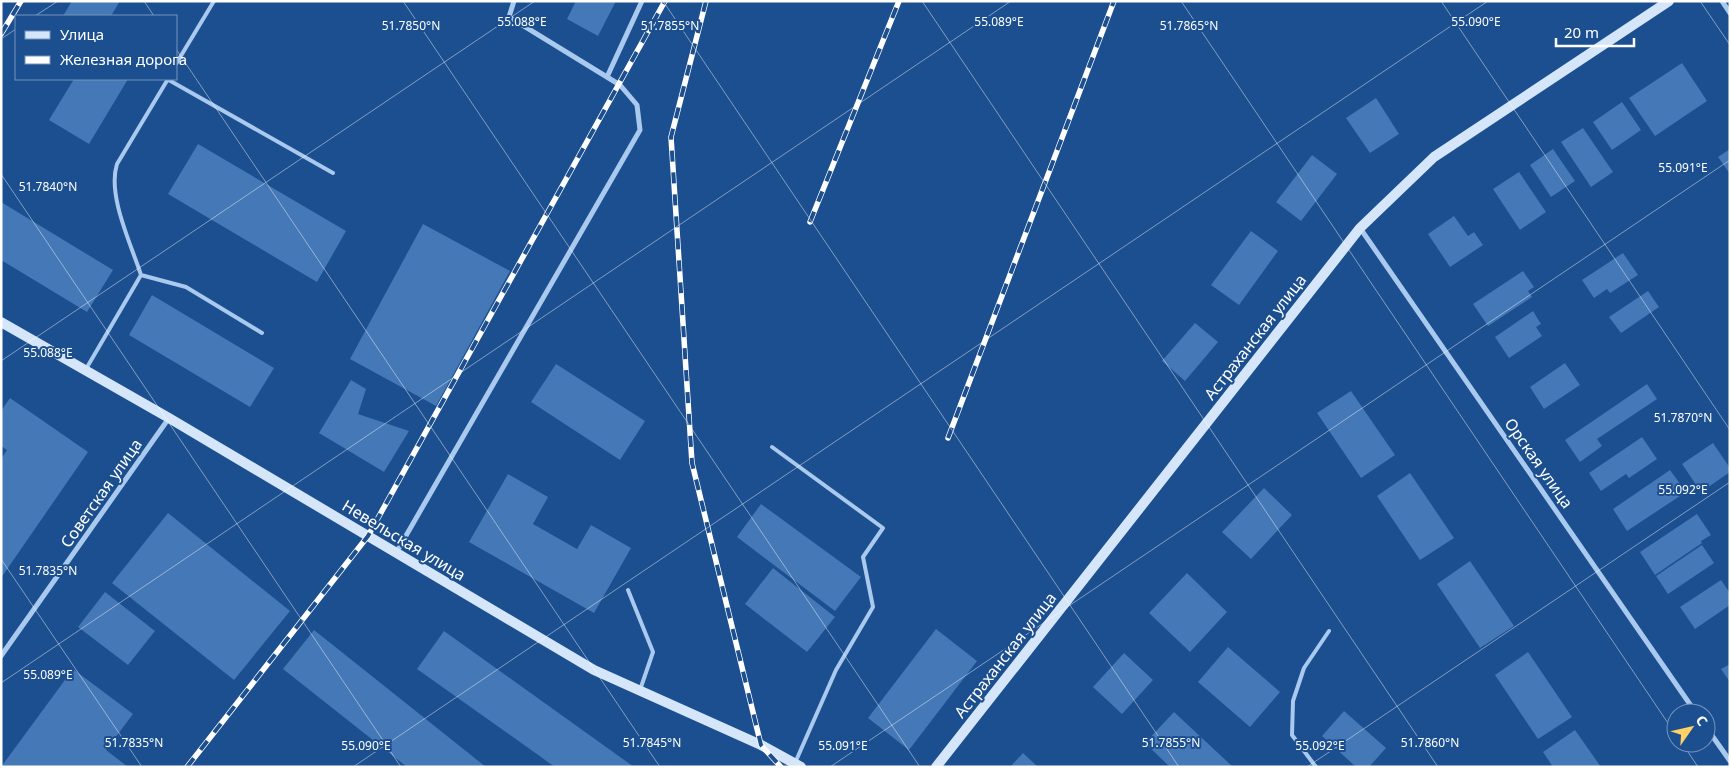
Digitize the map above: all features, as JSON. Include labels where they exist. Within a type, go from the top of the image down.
[{"type":"street","points":[[396,553],[640,130],[637,105],[620,85],[509,17],[514,1]]},
{"type":"street","points":[[607,77],[642,1]]},
{"type":"street","name":"Астраханская улица","points":[[936,767],[1360,228],[1434,157],[1670,1]]},
{"type":"street","points":[[1722,1],[1730,13]]},
{"type":"street","name":"Орская улица","points":[[1360,228],[1689,703]]},
{"type":"street","name":"Невельская улица","points":[[1,322],[86,369],[594,670],[798,765]]},
{"type":"street","name":"Советская улица","points":[[1,656],[169,418]]},
{"type":"street","points":[[1716,741],[1730,761]]},
{"type":"lane","points":[[178,61],[214,1]]},
{"type":"lane","points":[[86,369],[141,275],[116,198],[113,177],[117,164],[166,80]]},
{"type":"lane","points":[[169,80],[333,173]]},
{"type":"lane","points":[[141,275],[186,287],[262,333]]},
{"type":"lane","points":[[772,447],[883,528],[863,557],[873,607],[836,670],[798,765]]},
{"type":"lane","points":[[628,590],[653,652],[640,690]]},
{"type":"lane","points":[[1316,767],[1292,735],[1293,701],[1304,668],[1329,631]]},
{"type":"building","points":[[72,1],[120,1],[112,15],[64,15]]},
{"type":"building","points":[[576,1],[616,1],[598,36],[567,19]]},
{"type":"building","points":[[1682,63],[1707,101],[1655,136],[1629,98]]},
{"type":"building","points":[[73,80],[127,80],[89,144],[49,120]]},
{"type":"building","points":[[1376,98],[1399,134],[1370,153],[1346,118]]},
{"type":"building","points":[[1622,102],[1641,130],[1612,150],[1593,122]]},
{"type":"building","points":[[1583,128],[1613,172],[1591,187],[1561,142]]},
{"type":"building","points":[[198,144],[346,231],[317,282],[168,194]]},
{"type":"building","points":[[1553,149],[1575,181],[1551,197],[1530,165]]},
{"type":"building","points":[[1730,149],[1730,174],[1718,157]]},
{"type":"building","points":[[1312,155],[1337,174],[1301,221],[1276,202]]},
{"type":"building","points":[[1519,172],[1546,212],[1520,230],[1493,189]]},
{"type":"building","points":[[1,202],[113,270],[87,312],[1,260]]},
{"type":"building","points":[[1454,216],[1468,236],[1474,232],[1483,245],[1450,267],[1428,234]]},
{"type":"building","points":[[423,224],[510,271],[436,406],[350,359]]},
{"type":"building","points":[[1251,231],[1278,251],[1239,305],[1211,285]]},
{"type":"building","points":[[1623,253],[1638,275],[1610,293],[1607,289],[1594,298],[1582,280]]},
{"type":"building","points":[[1523,271],[1534,287],[1528,291],[1532,297],[1488,326],[1473,304]]},
{"type":"building","points":[[1648,291],[1659,307],[1621,333],[1609,317]]},
{"type":"building","points":[[152,295],[274,368],[250,407],[129,335]]},
{"type":"building","points":[[1533,311],[1541,324],[1536,327],[1542,336],[1509,358],[1495,337]]},
{"type":"building","points":[[1195,323],[1218,342],[1185,381],[1162,361]]},
{"type":"building","points":[[1565,363],[1580,385],[1544,409],[1530,387]]},
{"type":"building","points":[[556,364],[645,421],[620,460],[531,402]]},
{"type":"building","points":[[351,380],[366,389],[358,414],[409,431],[384,472],[319,433]]},
{"type":"building","points":[[1647,384],[1657,399],[1597,439],[1602,446],[1580,462],[1565,440]]},
{"type":"building","points":[[1351,391],[1395,455],[1361,478],[1317,413]]},
{"type":"building","points":[[10,398],[88,452],[1,578],[1,459],[7,450],[1,446],[1,411]]},
{"type":"building","points":[[1642,437],[1657,459],[1629,478],[1626,474],[1601,491],[1589,473]]},
{"type":"building","points":[[1713,443],[1730,468],[1730,472],[1701,492],[1682,464]]},
{"type":"building","points":[[1670,470],[1686,492],[1627,531],[1613,509]]},
{"type":"building","points":[[1410,473],[1454,538],[1420,560],[1377,496]]},
{"type":"building","points":[[508,474],[548,497],[533,524],[577,549],[591,525],[631,548],[594,613],[469,542]]},
{"type":"building","points":[[1264,488],[1292,515],[1251,559],[1222,532]]},
{"type":"building","points":[[761,504],[861,577],[835,611],[737,537]]},
{"type":"building","points":[[168,513],[290,611],[234,680],[112,583]]},
{"type":"building","points":[[1697,514],[1711,535],[1655,575],[1640,552]]},
{"type":"building","points":[[1702,545],[1714,563],[1668,594],[1656,576]]},
{"type":"building","points":[[1470,561],[1514,626],[1480,648],[1437,584]]},
{"type":"building","points":[[773,568],[835,617],[807,652],[745,604]]},
{"type":"building","points":[[1187,573],[1227,612],[1190,652],[1149,613]]},
{"type":"building","points":[[1721,580],[1730,593],[1730,605],[1695,629],[1680,607]]},
{"type":"building","points":[[105,592],[155,631],[128,665],[78,627]]},
{"type":"building","points":[[936,629],[977,661],[909,750],[868,718]]},
{"type":"building","points":[[314,630],[486,767],[407,767],[283,669]]},
{"type":"building","points":[[444,631],[634,767],[555,767],[417,669]]},
{"type":"building","points":[[1228,647],[1280,692],[1250,727],[1198,682]]},
{"type":"building","points":[[1528,652],[1572,717],[1538,739],[1495,675]]},
{"type":"building","points":[[1124,653],[1153,680],[1122,714],[1093,687]]},
{"type":"building","points":[[1730,664],[1730,682],[1721,669]]},
{"type":"building","points":[[73,669],[133,714],[106,750],[128,767],[1,767]]},
{"type":"building","points":[[1344,711],[1386,748],[1369,767],[1356,767],[1322,736]]},
{"type":"building","points":[[1174,712],[1233,767],[1170,767],[1145,743]]},
{"type":"building","points":[[1575,730],[1601,767],[1553,767],[1543,752]]},
{"type":"building","points":[[1023,753],[1038,767],[1010,767]]},
{"type":"railway","points":[[1,34],[21,1]]},
{"type":"railway","points":[[187,767],[368,536],[665,1]]},
{"type":"railway","points":[[706,1],[671,137],[692,463],[761,745],[781,767]]},
{"type":"railway","points":[[810,222],[899,1]]},
{"type":"railway","points":[[948,438],[1114,1]]}]
